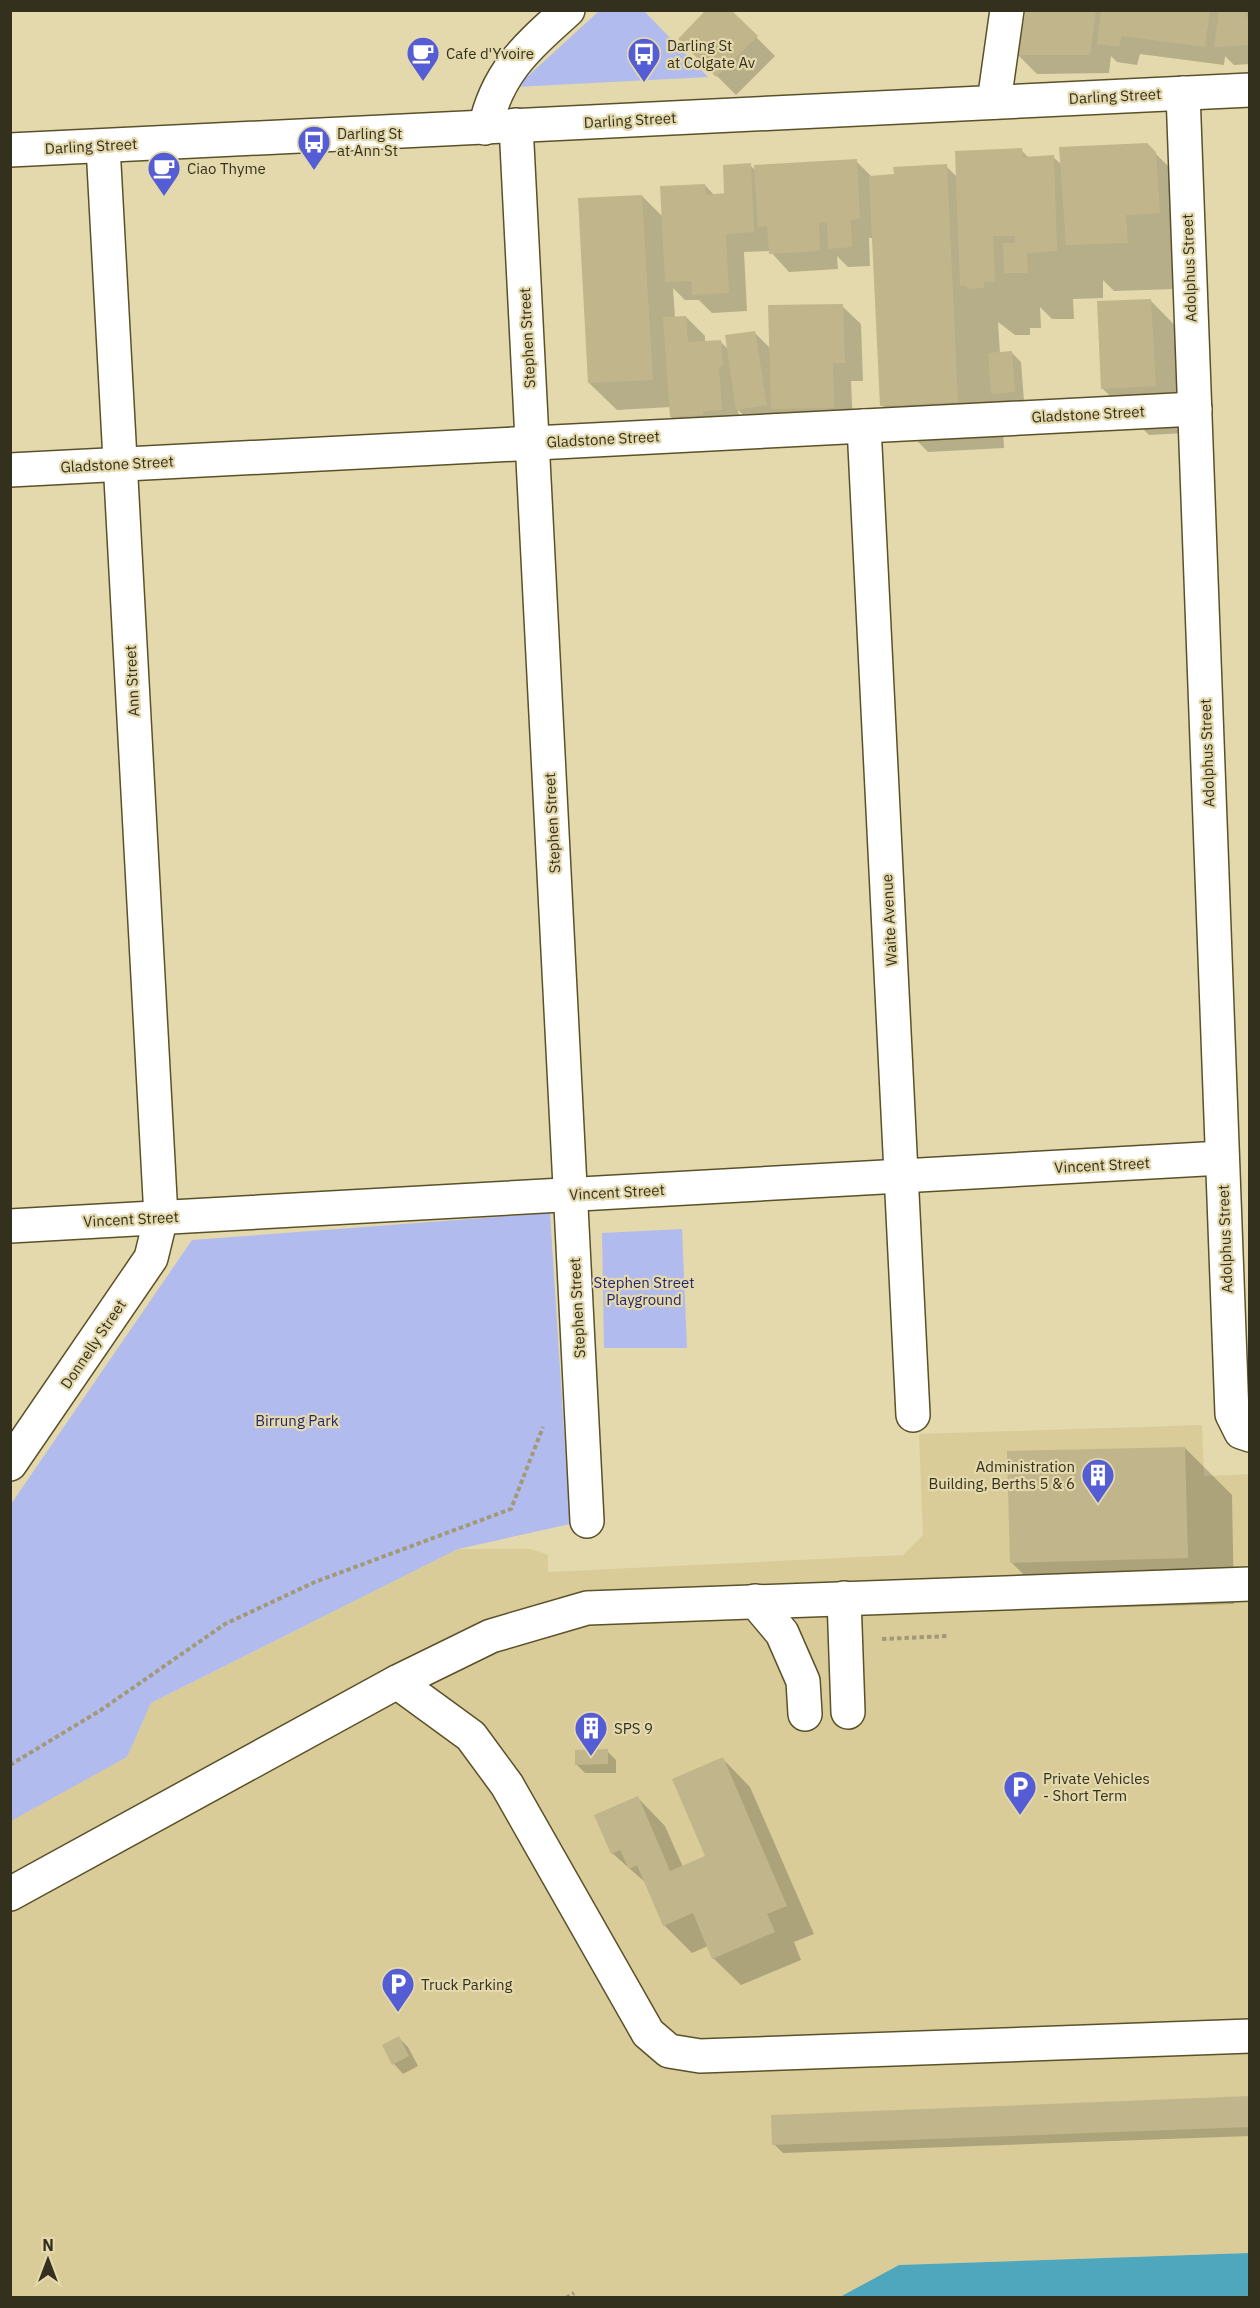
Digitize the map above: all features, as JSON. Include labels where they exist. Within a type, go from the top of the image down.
[{"type":"street","name":"Stephen Street","points":[[568,10],[527,47],[512,66],[492,100],[501,126],[532,443],[587,1521]]},
{"type":"street","points":[[994,102],[1008,10]]},
{"type":"street","name":"Darling Street","points":[[10,150],[1250,90]]},
{"type":"street","name":"Adolphus Street","points":[[1183,93],[1222,1158],[1237,1191],[1241,1424]]},
{"type":"street","name":"Ann Street","points":[[104,146],[161,1217]]},
{"type":"street","name":"Gladstone Street","points":[[10,470],[1195,409]]},
{"type":"street","name":"Waite Avenue","points":[[864,426],[913,1414]]},
{"type":"street","name":"Vincent Street","points":[[10,1226],[1222,1158]]},
{"type":"street","name":"Donnelly Street","points":[[10,1464],[151,1258],[161,1217]]},
{"type":"street","points":[[10,1894],[397,1682],[492,1636],[587,1608],[1250,1584]]},
{"type":"street","points":[[844,1598],[848,1712]]},
{"type":"street","points":[[755,1601],[782,1633],[803,1681],[805,1714]]},
{"type":"street","points":[[397,1682],[439,1710],[471,1736],[477,1744],[507,1785],[648,2033],[669,2051],[700,2056],[1250,2036]]},
{"type":"path","points":[[10,1765],[101,1710],[225,1624],[315,1582],[512,1509],[545,1421]]},
{"type":"path","points":[[846,1641],[953,1636]]},
{"type":"path","points":[[566,2298],[574,2293]]},
{"type":"shaded area","points":[[1202,1425],[1204,1476],[1249,1474],[1249,2253],[899,2265],[840,2298],[11,2297],[10,1821],[127,1757],[151,1703],[458,1549],[531,1549],[548,1555],[548,1572],[903,1555],[923,1535],[919,1434]]},
{"type":"shaded area","points":[[1249,2253],[1249,2297],[840,2297],[899,2265]]},
{"type":"green space","points":[[599,11],[644,11],[708,77],[516,87]]},
{"type":"green space","name":"Birrung Park","points":[[550,1213],[570,1524],[458,1549],[151,1703],[127,1757],[11,1821],[11,1504],[192,1240]]},
{"type":"green space","name":"Stephen Street Playground","points":[[682,1229],[687,1348],[604,1348],[602,1233]]},
{"type":"building","points":[[706,10],[731,10],[758,36],[716,77],[678,39]]},
{"type":"building","points":[[1026,10],[1096,10],[1090,55],[1017,55]]},
{"type":"building","points":[[1101,10],[1210,10],[1205,47],[1122,36],[1119,47],[1097,44]]},
{"type":"building","points":[[1219,10],[1246,10],[1246,20],[1250,10],[1250,45],[1214,47]]},
{"type":"building","points":[[1147,143],[1156,152],[1160,213],[1126,215],[1128,243],[1066,245],[1059,147]]},
{"type":"building","points":[[1022,148],[1023,157],[1054,155],[1057,251],[1027,253],[1028,273],[1004,273],[1003,243],[1015,243],[1015,236],[993,236],[995,282],[984,282],[984,288],[967,289],[967,286],[960,286],[955,151]]},
{"type":"building","points":[[857,159],[860,219],[851,220],[852,247],[828,249],[827,222],[819,223],[820,251],[769,254],[767,226],[758,227],[754,165]]},
{"type":"building","points":[[751,163],[754,232],[726,234],[729,293],[692,295],[691,281],[665,282],[660,186],[705,184],[706,195],[724,193],[723,165]]},
{"type":"building","points":[[947,164],[958,402],[880,406],[869,176],[894,174],[893,167]]},
{"type":"building","points":[[642,195],[653,380],[588,383],[578,198]]},
{"type":"building","points":[[1151,299],[1156,386],[1101,389],[1097,301]]},
{"type":"building","points":[[843,304],[845,363],[833,363],[834,408],[771,409],[768,305]]},
{"type":"building","points":[[686,316],[688,342],[721,340],[723,366],[719,367],[722,410],[703,411],[703,415],[670,417],[663,317]]},
{"type":"building","points":[[755,331],[767,405],[736,410],[725,335]]},
{"type":"building","points":[[1012,351],[1015,392],[991,394],[988,353]]},
{"type":"building","name":"Administration Building, Berths 5 & 6","points":[[1185,1447],[1188,1558],[1010,1563],[1007,1451]]},
{"type":"building","name":"SPS 9","points":[[608,1749],[608,1764],[575,1765],[575,1750]]},
{"type":"building","points":[[723,1757],[787,1906],[767,1914],[775,1932],[712,1959],[693,1913],[663,1926],[637,1865],[629,1869],[620,1850],[611,1854],[594,1815],[638,1796],[670,1871],[705,1856],[672,1779]]},
{"type":"building","points":[[399,2036],[409,2056],[392,2065],[382,2045]]},
{"type":"building","points":[[1250,2096],[1250,2127],[772,2145],[771,2115]]},
{"type":"place","name":"Cafe d'Yvoire","points":[[423,82]]},
{"type":"place","name":"Darling St at Colgate Av","points":[[644,83]]},
{"type":"place","name":"Darling St at Ann St","points":[[314,171]]},
{"type":"place","name":"Ciao Thyme","points":[[164,197]]},
{"type":"place","name":"Administration Building, Berths 5 & 6","points":[[1098,1504]]},
{"type":"place","name":"SPS 9","points":[[591,1757]]},
{"type":"place","name":"Private Vehicles - Short Term","points":[[1020,1816]]},
{"type":"place","name":"Truck Parking","points":[[398,2013]]}]
